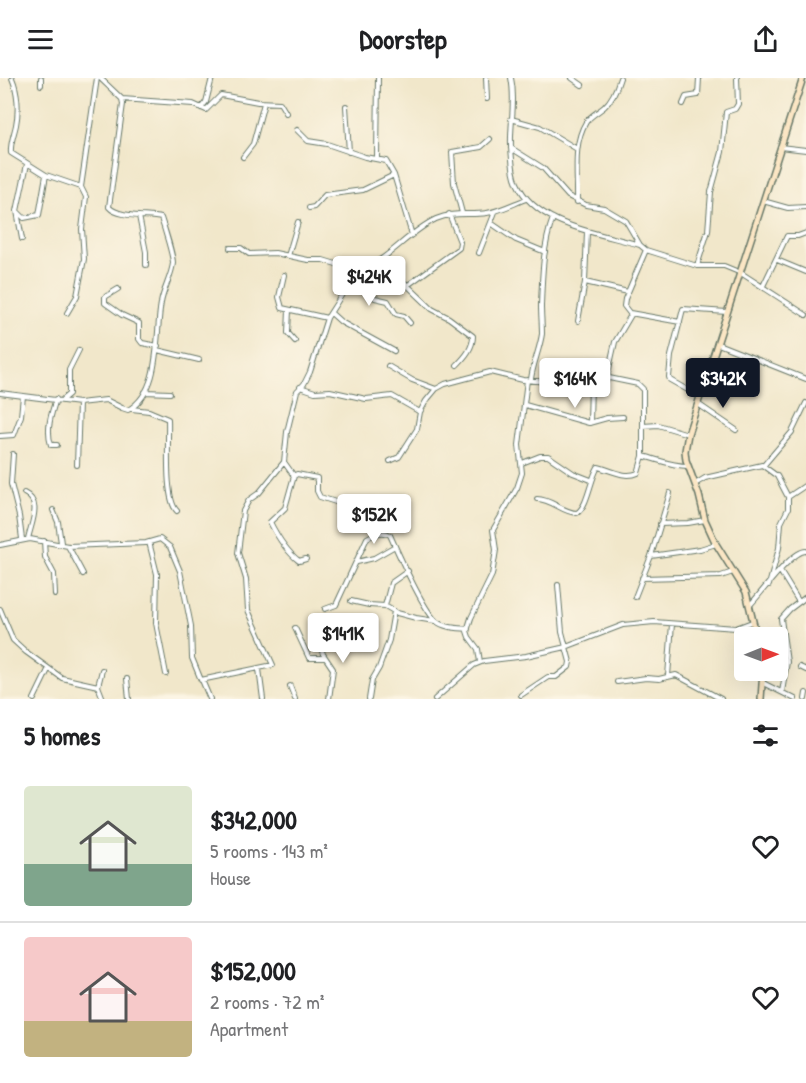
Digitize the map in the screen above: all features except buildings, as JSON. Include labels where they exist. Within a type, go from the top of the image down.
[{"type":"street","points":[[12,78],[16,90],[17,121],[10,150],[13,156],[46,175],[81,187]]},
{"type":"street","points":[[41,78],[41,85]]},
{"type":"street","points":[[98,78],[122,99],[188,103],[207,110],[221,95],[264,103],[280,103],[286,113]]},
{"type":"street","points":[[67,313],[77,296],[84,259],[82,230],[86,197],[81,187],[98,78]]},
{"type":"street","points":[[201,108],[206,102],[212,78]]},
{"type":"street","points":[[377,158],[378,78]]},
{"type":"street","points":[[486,78],[487,99]]},
{"type":"street","points":[[511,78],[513,86],[511,148],[514,176],[526,199],[553,218],[587,232],[640,245]]},
{"type":"street","points":[[572,78],[582,85]]},
{"type":"street","points":[[577,202],[577,149],[587,121],[610,101],[620,78]]},
{"type":"street","points":[[683,104],[686,96],[699,94],[699,78]]},
{"type":"street","points":[[697,266],[708,231],[711,192],[720,162],[726,112],[735,109],[738,104],[737,78]]},
{"type":"street","points":[[753,627],[746,592],[716,544],[705,520],[685,451],[688,434],[803,78]]},
{"type":"street","points":[[122,99],[109,207],[112,211],[161,218],[173,261],[161,300],[157,348],[151,378],[145,392],[131,409]]},
{"type":"street","points":[[243,157],[253,144],[264,103]]},
{"type":"street","points":[[346,106],[349,153]]},
{"type":"street","points":[[511,119],[540,127],[577,149]]},
{"type":"street","points":[[297,130],[308,141],[327,144],[349,153],[386,161],[394,175],[412,235]]},
{"type":"street","points":[[462,213],[454,183],[452,152],[481,147],[490,139]]},
{"type":"street","points":[[780,147],[806,150]]},
{"type":"street","points":[[511,148],[543,168],[568,196],[577,202],[604,208],[628,222],[640,245],[646,250],[697,266],[724,266],[763,286],[806,315]]},
{"type":"street","points":[[22,239],[17,211],[27,164]]},
{"type":"street","points":[[17,211],[24,218],[39,215],[46,175]]},
{"type":"street","points":[[309,208],[314,207],[325,195],[363,190],[394,175]]},
{"type":"street","points":[[230,248],[241,248],[249,254],[266,253],[308,260],[323,260],[357,271],[381,260],[432,221],[449,214],[495,211],[526,199]]},
{"type":"street","points":[[763,201],[788,208],[806,207]]},
{"type":"street","points":[[479,253],[495,211]]},
{"type":"street","points":[[408,285],[459,248],[460,242],[449,214]]},
{"type":"street","points":[[139,216],[146,252],[146,265]]},
{"type":"street","points":[[480,662],[478,650],[469,637],[468,629],[492,575],[496,550],[494,530],[518,486],[522,463],[519,445],[529,380],[542,335],[541,308],[545,252],[553,218]]},
{"type":"street","points":[[288,256],[298,222]]},
{"type":"street","points":[[491,223],[516,240],[545,252]]},
{"type":"street","points":[[578,321],[585,282],[587,232]]},
{"type":"street","points":[[763,286],[788,235],[798,236],[806,233]]},
{"type":"street","points":[[646,250],[624,306],[630,313],[680,322]]},
{"type":"street","points":[[381,260],[432,309],[449,318],[472,336],[472,343],[466,356],[457,365]]},
{"type":"street","points":[[777,260],[806,272]]},
{"type":"street","points":[[363,270],[366,292],[375,298],[388,301],[396,314],[404,316],[410,323]]},
{"type":"street","points":[[202,680],[274,664],[248,610],[246,579],[238,553],[243,512],[249,500],[259,493],[284,462],[287,432],[295,396],[310,372],[327,318],[357,271]]},
{"type":"street","points":[[284,275],[279,300],[282,308],[327,318]]},
{"type":"street","points":[[585,282],[628,292]]},
{"type":"street","points":[[118,289],[105,297],[105,303],[139,323],[141,343],[199,360]]},
{"type":"street","points":[[700,397],[670,380],[669,377],[671,356],[684,308],[728,312]]},
{"type":"street","points":[[289,310],[288,333],[294,341]]},
{"type":"street","points":[[331,313],[341,322],[394,351]]},
{"type":"street","points":[[390,461],[399,456],[417,429],[420,412],[426,401],[436,389],[445,384],[490,372],[549,382],[605,383],[609,378],[615,342],[626,325],[630,313]]},
{"type":"street","points":[[718,344],[806,379]]},
{"type":"street","points":[[63,400],[69,394],[69,369],[79,350]]},
{"type":"street","points":[[388,366],[412,380],[436,389]]},
{"type":"street","points":[[537,499],[551,501],[572,513],[580,512],[597,468],[615,473],[637,475],[643,456],[644,394],[642,387],[628,381],[609,378]]},
{"type":"street","points":[[590,423],[591,384]]},
{"type":"street","points":[[300,387],[315,392],[330,391],[370,399],[392,396],[420,412]]},
{"type":"street","points":[[145,392],[170,393]]},
{"type":"street","points":[[0,393],[79,403],[106,400],[122,408],[149,411],[168,419],[167,450],[171,501],[177,511]]},
{"type":"street","points":[[0,436],[14,435],[21,417],[23,396]]},
{"type":"street","points":[[56,399],[50,419],[49,442],[57,445]]},
{"type":"street","points":[[77,465],[79,403]]},
{"type":"street","points":[[695,484],[705,478],[764,465],[792,432],[806,403]]},
{"type":"street","points":[[698,404],[736,430]]},
{"type":"street","points":[[525,405],[590,423],[607,418],[623,417]]},
{"type":"street","points":[[643,426],[658,425],[688,434]]},
{"type":"street","points":[[13,454],[11,484],[18,508],[22,539]]},
{"type":"street","points":[[522,463],[547,456],[573,473],[591,480]]},
{"type":"street","points":[[643,456],[661,460],[672,466],[688,466]]},
{"type":"street","points":[[284,462],[294,476]]},
{"type":"street","points":[[764,465],[777,476],[788,497],[788,509],[781,523],[779,548],[769,585]]},
{"type":"street","points":[[294,476],[297,474],[317,478],[317,491],[320,497],[348,506]]},
{"type":"street","points":[[294,476],[285,508],[270,522],[291,554],[298,560],[306,559]]},
{"type":"street","points":[[788,497],[806,484]]},
{"type":"street","points":[[24,493],[31,496],[35,506],[28,539]]},
{"type":"street","points":[[635,597],[651,556],[670,494]]},
{"type":"street","points":[[53,510],[58,522],[61,544]]},
{"type":"street","points":[[660,524],[705,520]]},
{"type":"street","points":[[325,609],[336,604],[357,562],[363,544],[369,537],[383,532],[389,534],[436,621]]},
{"type":"street","points":[[0,545],[22,539],[68,546],[149,542],[159,539],[172,550],[180,572],[191,626],[192,658],[197,674],[210,699]]},
{"type":"street","points":[[44,541],[45,557],[54,574],[55,595]]},
{"type":"street","points":[[149,542],[157,574],[156,623],[166,674]]},
{"type":"street","points":[[651,556],[700,549],[716,544]]},
{"type":"street","points":[[68,546],[83,574]]},
{"type":"street","points":[[357,562],[374,558],[395,546]]},
{"type":"street","points":[[750,605],[795,556],[801,551],[806,551]]},
{"type":"street","points":[[385,606],[391,584],[408,571]]},
{"type":"street","points":[[780,571],[798,602]]},
{"type":"street","points":[[642,578],[720,576],[735,572]]},
{"type":"street","points":[[521,695],[548,676],[556,677],[568,670],[570,663],[562,632],[558,585]]},
{"type":"street","points":[[782,692],[787,662],[780,619],[806,597]]},
{"type":"street","points":[[351,601],[385,606],[416,618],[468,629]]},
{"type":"street","points":[[0,609],[13,640],[48,670],[69,681],[80,681],[98,686]]},
{"type":"street","points":[[369,699],[372,680],[389,640],[394,611]]},
{"type":"street","points":[[435,699],[472,665],[566,647],[623,625],[654,622],[734,628]]},
{"type":"street","points":[[739,627],[752,622]]},
{"type":"street","points":[[668,676],[672,624]]},
{"type":"street","points":[[295,628],[309,658],[325,658]]},
{"type":"street","points":[[317,636],[325,658],[333,669],[329,699]]},
{"type":"street","points":[[800,667],[806,669]]},
{"type":"street","points":[[259,669],[263,699]]},
{"type":"street","points":[[34,699],[48,670]]},
{"type":"street","points":[[102,670],[98,686],[103,699]]},
{"type":"street","points":[[618,682],[646,678],[659,679],[675,675],[721,699]]},
{"type":"street","points":[[127,679],[129,699]]},
{"type":"street","points":[[761,699],[763,683],[795,699]]},
{"type":"street","points":[[290,687],[295,699]]},
{"type":"street","points":[[805,699],[806,693]]}]
